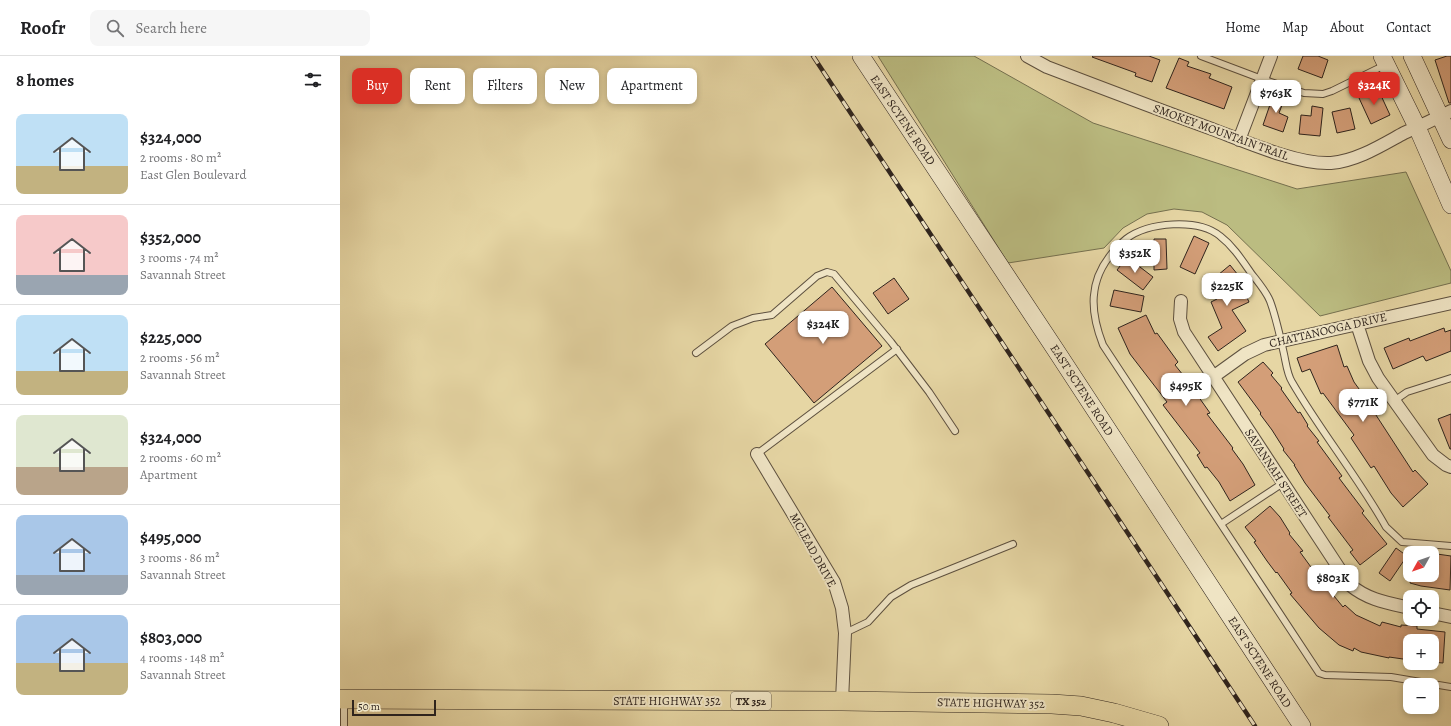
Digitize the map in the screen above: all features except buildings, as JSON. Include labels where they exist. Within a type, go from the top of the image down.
[{"type":"main road","name":"STATE HIGHWAY 352","points":[[342,699],[842,701],[1052,704],[1081,706],[1114,713],[1159,726]]},
{"type":"street","name":"EAST SCYENE ROAD","points":[[861,56],[1060,356],[1302,726]]},
{"type":"street","name":"SMOKEY MOUNTAIN TRAIL","points":[[1027,56],[1047,67],[1239,140],[1292,158],[1315,162],[1331,163],[1363,154],[1446,114]]},
{"type":"street","points":[[1239,140],[1271,56]]},
{"type":"street","points":[[1412,56],[1446,114],[1451,140]]},
{"type":"street","points":[[1384,60],[1417,127],[1451,205]]},
{"type":"street","name":"SAVANNAH STREET","points":[[1181,302],[1180,320],[1184,332],[1350,585],[1367,597],[1403,606]]},
{"type":"street","name":"CHATTANOOGA DRIVE","points":[[1214,377],[1245,354],[1264,345],[1451,303]]},
{"type":"street","points":[[1357,324],[1368,361],[1378,378],[1433,455],[1451,467]]},
{"type":"street","name":"MCLEAD DRIVE","points":[[757,454],[834,582],[842,608],[845,633],[842,701]]},
{"type":"street","points":[[1439,614],[1451,617]]},
{"type":"lane","points":[[1201,56],[1304,93],[1322,94],[1332,91],[1384,60]]},
{"type":"lane","points":[[1451,546],[1402,542],[1386,527],[1292,381],[1270,300],[1232,247],[1219,235],[1194,225],[1167,224],[1136,234],[1126,239],[1115,250],[1101,269],[1096,283],[1094,296],[1095,324],[1103,345],[1319,673],[1325,675],[1391,677],[1451,687]]},
{"type":"lane","points":[[696,353],[732,326],[753,318],[772,315],[818,276],[827,272],[834,274],[896,349],[955,431]]},
{"type":"lane","points":[[757,454],[896,349]]},
{"type":"lane","points":[[1394,401],[1407,392],[1451,378]]},
{"type":"lane","points":[[1220,524],[1283,483]]},
{"type":"lane","points":[[845,633],[868,622],[891,597],[911,585],[1013,544]]},
{"type":"lane","points":[[342,699],[344,726]]},
{"type":"green space","points":[[878,56],[974,56],[1093,123],[1297,189],[1406,172],[1451,271],[1451,283],[1320,316],[1227,225],[1202,212],[1174,209],[1147,214],[1123,228],[1104,248],[1008,263]]},
{"type":"railway","points":[[813,56],[1255,726]]}]
